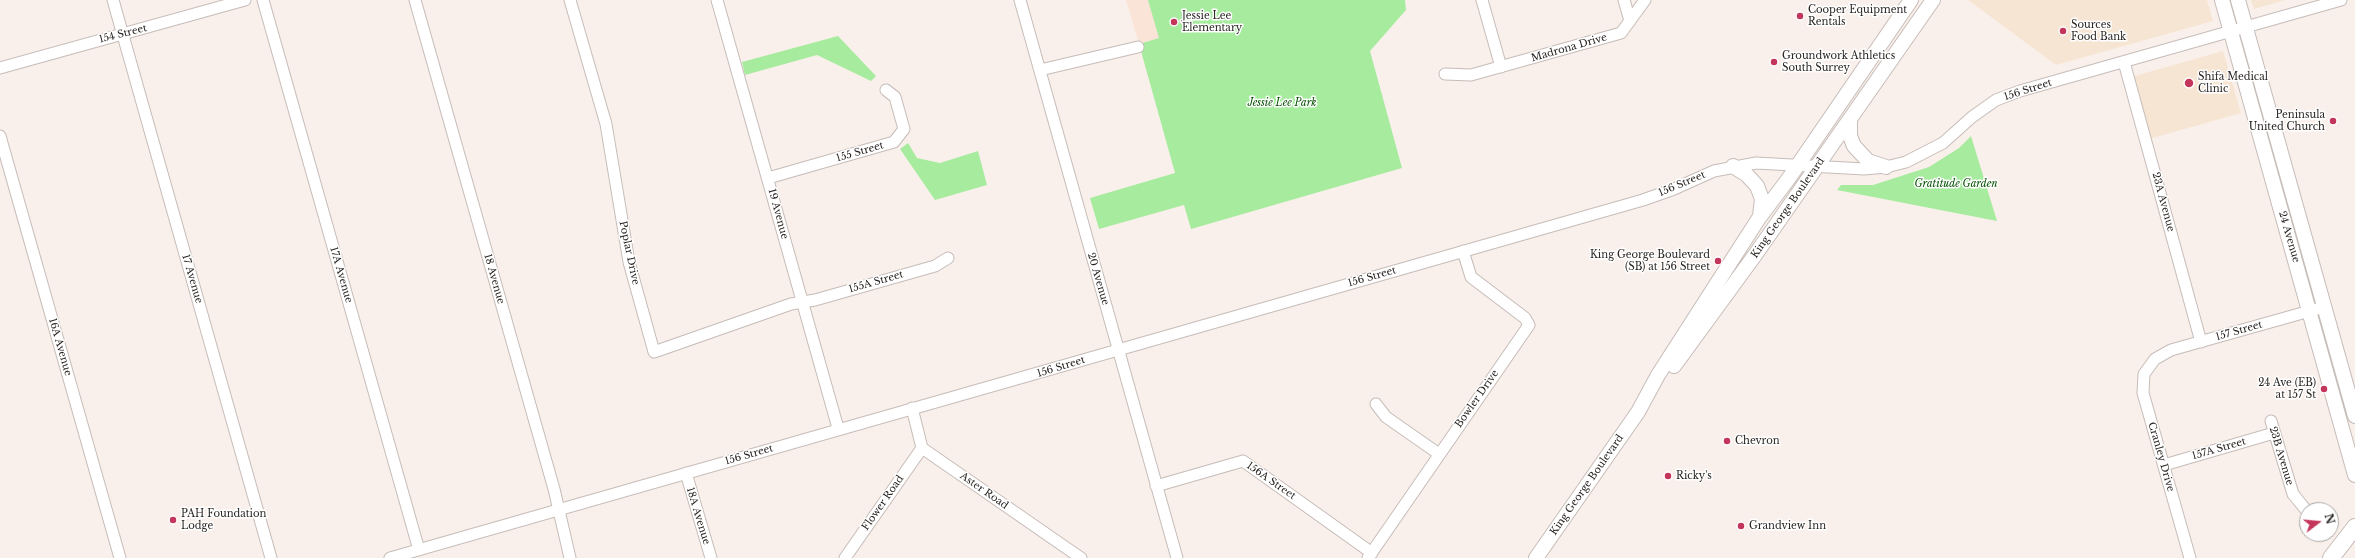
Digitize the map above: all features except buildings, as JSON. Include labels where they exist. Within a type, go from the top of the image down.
[{"type":"highway","points":[[2331,558],[2355,527]]},
{"type":"main road","name":"King George Boulevard","points":[[1638,412],[1671,356],[1759,218],[1911,0]]},
{"type":"main road","points":[[1921,0],[1918,5],[1920,18],[1930,18],[1934,13],[1937,0]]},
{"type":"main road","name":"King George Boulevard","points":[[1536,558],[1638,412],[1755,255],[1933,0]]},
{"type":"main road","name":"24 Avenue","points":[[2222,0],[2355,475]]},
{"type":"main road","name":"24 Avenue","points":[[2238,0],[2355,416]]},
{"type":"main road","points":[[1850,118],[1850,136],[1854,146],[1868,160],[1886,167]]},
{"type":"main road","points":[[2261,139],[2275,160],[2285,196],[2290,204],[2296,206]]},
{"type":"main road","points":[[1733,166],[1747,175],[1757,186],[1762,199],[1759,218]]},
{"type":"street","name":"17 Avenue","points":[[113,0],[271,558]]},
{"type":"street","name":"154 Street","points":[[0,68],[245,0]]},
{"type":"street","name":"17A Avenue","points":[[263,0],[419,550]]},
{"type":"street","name":"18 Avenue","points":[[415,0],[559,510],[570,558]]},
{"type":"street","name":"Poplar Drive","points":[[570,0],[606,124],[628,262],[654,352],[791,304],[802,302]]},
{"type":"street","name":"19 Avenue","points":[[717,0],[838,428]]},
{"type":"street","name":"20 Avenue","points":[[1020,0],[1177,558]]},
{"type":"street","points":[[1482,0],[1501,67]]},
{"type":"street","points":[[1624,0],[1630,21]]},
{"type":"street","name":"Madrona Drive","points":[[1445,74],[1471,75],[1621,34],[1645,0]]},
{"type":"street","name":"156 Street","points":[[390,558],[838,428],[1118,350],[1643,200],[1674,189],[1714,171],[1733,166],[1756,163],[1864,169],[1886,167],[1925,154],[1943,143],[1972,117],[1996,100],[2020,91],[2341,0]]},
{"type":"street","points":[[1040,70],[1138,47]]},
{"type":"street","name":"23A Avenue","points":[[2124,62],[2201,342]]},
{"type":"street","name":"155 Street","points":[[768,178],[894,142],[904,129],[895,97],[886,90]]},
{"type":"street","name":"16A Avenue","points":[[0,136],[120,558]]},
{"type":"street","name":"Bowler Drive","points":[[1370,555],[1529,325],[1525,318],[1471,277],[1463,251]]},
{"type":"street","name":"155A Street","points":[[802,302],[935,266],[948,258]]},
{"type":"street","name":"157 Street","points":[[2155,359],[2171,350],[2324,307]]},
{"type":"street","name":"Cranley Drive","points":[[2155,359],[2144,374],[2143,393],[2190,558]]},
{"type":"street","points":[[1376,404],[1386,417],[1439,454]]},
{"type":"street","points":[[912,408],[922,448]]},
{"type":"street","name":"23B Avenue","points":[[2271,421],[2293,494],[2300,502]]},
{"type":"street","name":"157A Street","points":[[2164,465],[2274,433]]},
{"type":"street","name":"Flower Road","points":[[844,558],[922,448]]},
{"type":"street","name":"Aster Road","points":[[922,448],[1081,558]]},
{"type":"street","name":"156A Street","points":[[1156,486],[1243,461],[1370,555]]},
{"type":"street","name":"18A Avenue","points":[[686,473],[711,558]]},
{"type":"shaded area","name":"Jessie Lee Elementary","points":[[1126,0],[1293,0],[1139,44]]},
{"type":"shaded area","points":[[1968,0],[2207,0],[2213,21],[2056,65]]},
{"type":"shaded area","points":[[2251,0],[2285,0],[2254,9]]},
{"type":"shaded area","points":[[2223,51],[2241,113],[2149,139],[2131,77]]},
{"type":"green space","name":"Jessie Lee Park","points":[[1148,0],[1405,0],[1406,10],[1370,51],[1402,168],[1191,229],[1184,205],[1099,229],[1090,198],[1175,173],[1139,44],[1159,38]]},
{"type":"green space","points":[[838,36],[876,76],[871,81],[817,55],[745,75],[742,62]]},
{"type":"green space","name":"Gratitude Garden","points":[[1971,136],[1997,221],[1837,190],[1841,185],[1873,185],[1929,167],[1959,148]]},
{"type":"green space","points":[[908,143],[917,158],[940,163],[978,151],[987,185],[935,200],[900,149]]},
{"type":"place","name":"Cooper Equipment Rentals","points":[[1800,16]]},
{"type":"place","name":"Jessie Lee Elementary","points":[[1174,22]]},
{"type":"place","name":"Sources Food Bank","points":[[2063,31]]},
{"type":"place","name":"Groundwork Athletics South Surrey","points":[[1774,62]]},
{"type":"place","name":"Shifa Medical Clinic","points":[[2189,83]]},
{"type":"place","name":"Peninsula United Church","points":[[2333,121]]},
{"type":"place","name":"King George Boulevard (SB) at 156 Street","points":[[1718,261]]},
{"type":"place","name":"24 Ave (EB) at 157 St","points":[[2324,389]]},
{"type":"place","name":"Chevron","points":[[1727,441]]},
{"type":"place","name":"Ricky's","points":[[1668,476]]},
{"type":"place","name":"PAH Foundation Lodge","points":[[173,520]]},
{"type":"place","name":"Grandview Inn","points":[[1741,526]]}]
